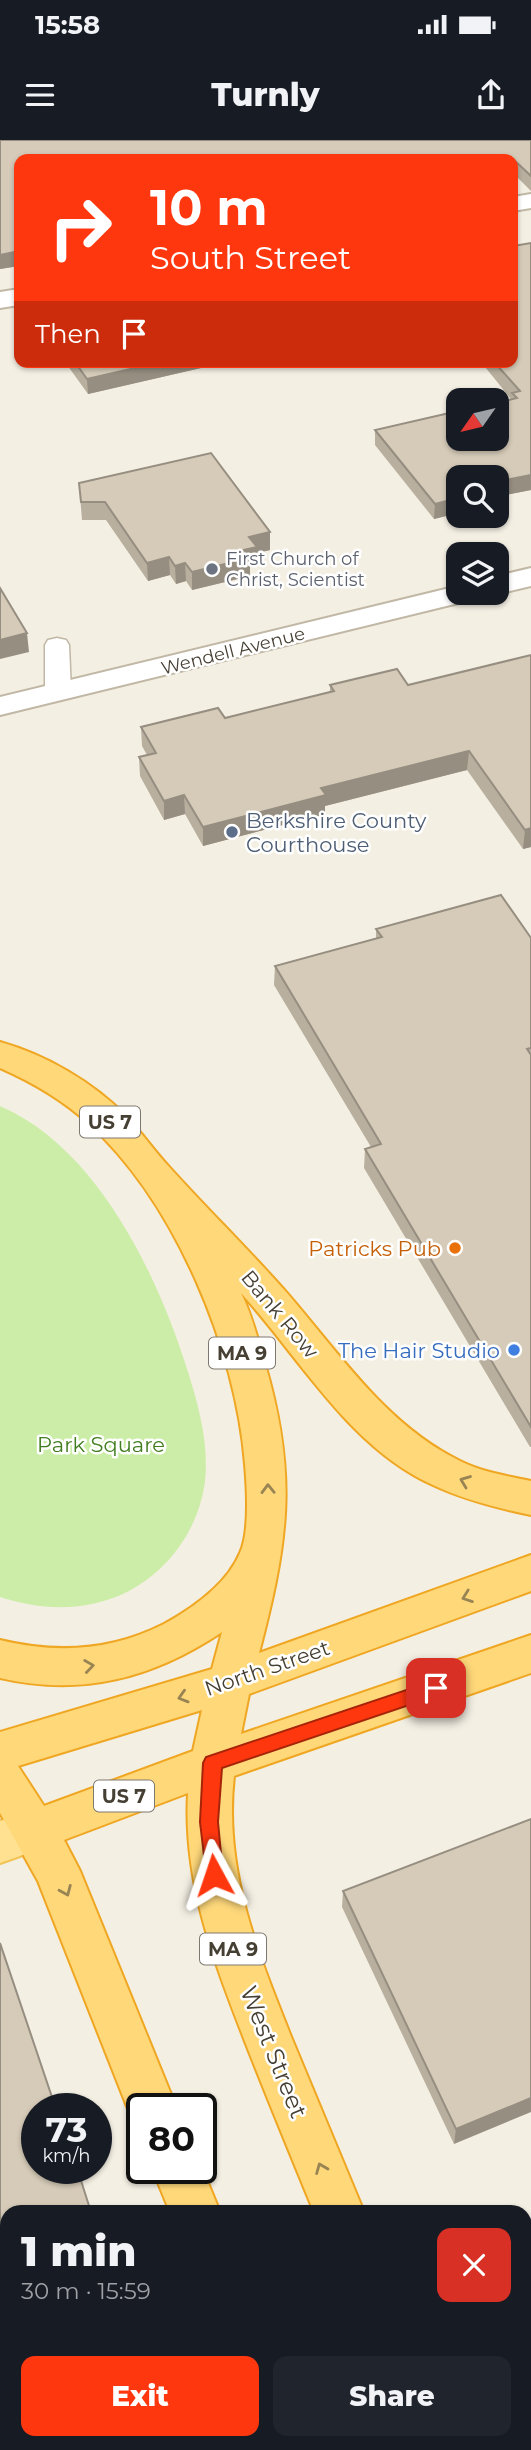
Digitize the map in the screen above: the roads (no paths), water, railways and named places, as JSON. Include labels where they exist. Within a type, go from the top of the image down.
[{"type":"highway","name":"Bank Row","points":[[0,1054],[63,1084],[111,1124],[257,1286],[359,1408],[383,1430],[434,1467],[502,1494],[531,1498]]},
{"type":"highway","name":"Bank Row","points":[[149,1169],[186,1224],[226,1300],[250,1379],[267,1470],[268,1512],[261,1556],[228,1683],[213,1763]]},
{"type":"highway","name":"Bank Row","points":[[11,1662],[85,1668],[143,1656],[195,1628],[231,1600],[261,1556]]},
{"type":"highway","name":"North Street","points":[[0,1752],[228,1683],[531,1573]]},
{"type":"highway","name":"US 7","points":[[17,1836],[213,1763],[531,1654]]},
{"type":"highway","name":"West Street","points":[[213,1763],[209,1822],[214,1875],[232,1946],[336,2205]]},
{"type":"highway","points":[[0,1777],[17,1836],[57,1871],[147,2093]]},
{"type":"highway","points":[[184,2184],[192,2205]]},
{"type":"street","points":[[509,582],[531,577]]},
{"type":"street","name":"Wendell Avenue","points":[[0,706],[446,598]]},
{"type":"lane","points":[[57,645],[58,692]]},
{"type":"place","name":"First Church of Christ, Scientist","points":[[212,569]]},
{"type":"place","name":"Berkshire County Courthouse","points":[[232,832]]},
{"type":"place","name":"Patricks Pub","points":[[455,1248]]},
{"type":"place","name":"The Hair Studio","points":[[514,1350]]},
{"type":"park label","name":"Park Square","points":[[101,1444]]}]
